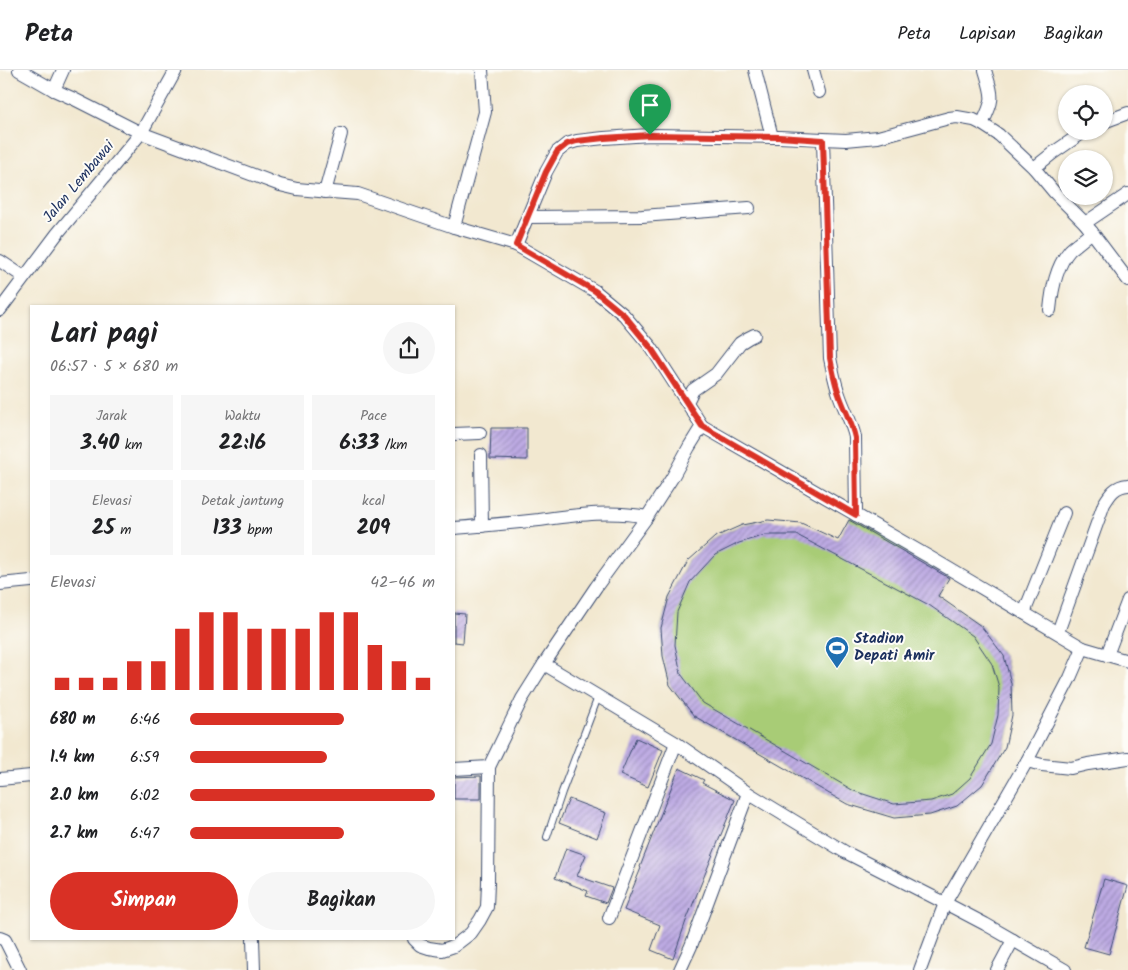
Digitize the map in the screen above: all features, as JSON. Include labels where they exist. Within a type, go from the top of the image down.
[{"type":"street","points":[[19,70],[54,90],[74,98],[141,133],[280,186],[358,194],[493,240],[516,245],[595,291],[624,315],[651,348],[702,426],[1083,648],[1128,661]]},
{"type":"street","points":[[54,90],[62,70]]},
{"type":"street","name":"Jalan Lembawai","points":[[0,310],[57,234],[141,133],[176,70]]},
{"type":"street","points":[[454,227],[485,112],[482,70]]},
{"type":"street","points":[[755,70],[772,137]]},
{"type":"street","points":[[813,70],[820,92]]},
{"type":"street","points":[[982,124],[992,100],[985,70]]},
{"type":"street","points":[[1113,119],[1128,113]]},
{"type":"street","points":[[516,245],[546,172],[557,152],[567,144],[577,141],[650,135],[846,140],[878,138],[950,118],[967,118],[982,124],[999,136],[1034,168],[1088,228],[1128,280]]},
{"type":"street","points":[[325,192],[341,134]]},
{"type":"street","points":[[823,140],[830,358],[835,385],[853,428],[855,438],[856,515]]},
{"type":"street","points":[[1034,168],[1072,140]]},
{"type":"street","points":[[1050,310],[1056,275],[1070,250],[1088,228],[1128,194]]},
{"type":"street","points":[[528,217],[642,216],[750,208]]},
{"type":"street","points":[[0,262],[24,277]]},
{"type":"street","points":[[687,402],[693,390],[716,374],[740,343],[754,335]]},
{"type":"street","points":[[415,940],[420,945],[428,948],[442,950],[454,946],[471,933],[480,920],[487,907],[490,767],[522,699],[596,587],[648,517],[702,426]]},
{"type":"street","points":[[455,434],[480,433]]},
{"type":"street","points":[[481,455],[482,526]]},
{"type":"street","points":[[1058,632],[1104,504],[1113,490],[1119,486],[1128,485]]},
{"type":"street","points":[[455,528],[576,515],[613,513],[648,517]]},
{"type":"street","points":[[1024,613],[1064,513]]},
{"type":"street","points":[[0,584],[30,581]]},
{"type":"street","points":[[1107,655],[1125,615],[1128,600]]},
{"type":"street","points":[[920,970],[946,903],[1027,760],[1070,678],[1083,648]]},
{"type":"street","points":[[544,664],[676,743],[748,793],[845,852],[946,903],[1065,970]]},
{"type":"street","points":[[609,918],[676,743]]},
{"type":"street","points":[[1027,760],[1042,765],[1071,768],[1128,758]]},
{"type":"street","points":[[455,769],[490,767]]},
{"type":"street","points":[[0,779],[30,776]]},
{"type":"street","points":[[680,970],[691,946],[748,793]]},
{"type":"street","points":[[0,938],[5,940],[20,970]]},
{"type":"street","points":[[253,940],[254,970]]},
{"type":"street","points":[[997,970],[1013,940]]},
{"type":"lane","points":[[547,837],[598,697]]},
{"type":"green space","name":"Stadion Depati Amir","points":[[852,516],[951,574],[938,596],[981,626],[1004,656],[1011,683],[1012,715],[1005,747],[982,785],[957,806],[930,815],[894,818],[847,804],[694,716],[670,685],[663,656],[661,628],[669,597],[688,561],[715,537],[742,525],[768,520],[838,540]]},
{"type":"building","points":[[491,428],[527,428],[527,460],[490,459]]},
{"type":"building","points":[[768,520],[801,523],[838,540],[849,520],[949,578],[938,596],[981,626],[1004,656],[1011,683],[1012,715],[1005,747],[982,785],[957,806],[930,815],[894,818],[847,804],[694,716],[670,685],[663,656],[661,628],[669,597],[688,561],[715,537],[742,525]],"holes":[[[765,535],[797,535],[929,605],[973,636],[992,664],[999,687],[998,715],[991,744],[970,778],[952,794],[931,801],[894,804],[854,791],[703,703],[681,674],[675,645],[677,612],[690,582],[715,555],[739,543]]]},
{"type":"building","points":[[455,613],[465,614],[463,643],[455,642]]},
{"type":"building","points":[[636,738],[663,750],[648,787],[620,775]]},
{"type":"building","points":[[679,768],[704,780],[702,783],[735,800],[686,921],[673,959],[651,950],[660,925],[624,910]]},
{"type":"building","points":[[481,776],[481,799],[455,799],[455,777]]},
{"type":"building","points":[[569,799],[606,813],[597,838],[559,823]]},
{"type":"building","points":[[566,848],[586,855],[577,876],[612,888],[606,903],[586,896],[588,891],[555,878]]},
{"type":"building","points":[[1104,879],[1128,886],[1109,954],[1084,947]]},
{"type":"place","name":"Stadion Depati Amir","points":[[837,669]]},
{"type":"route","points":[[650,135],[779,137],[823,140],[830,358],[835,385],[850,418],[855,438],[856,515],[702,426],[651,348],[624,315],[595,291],[516,245],[546,172],[557,152],[567,144],[577,141],[650,135]]}]
